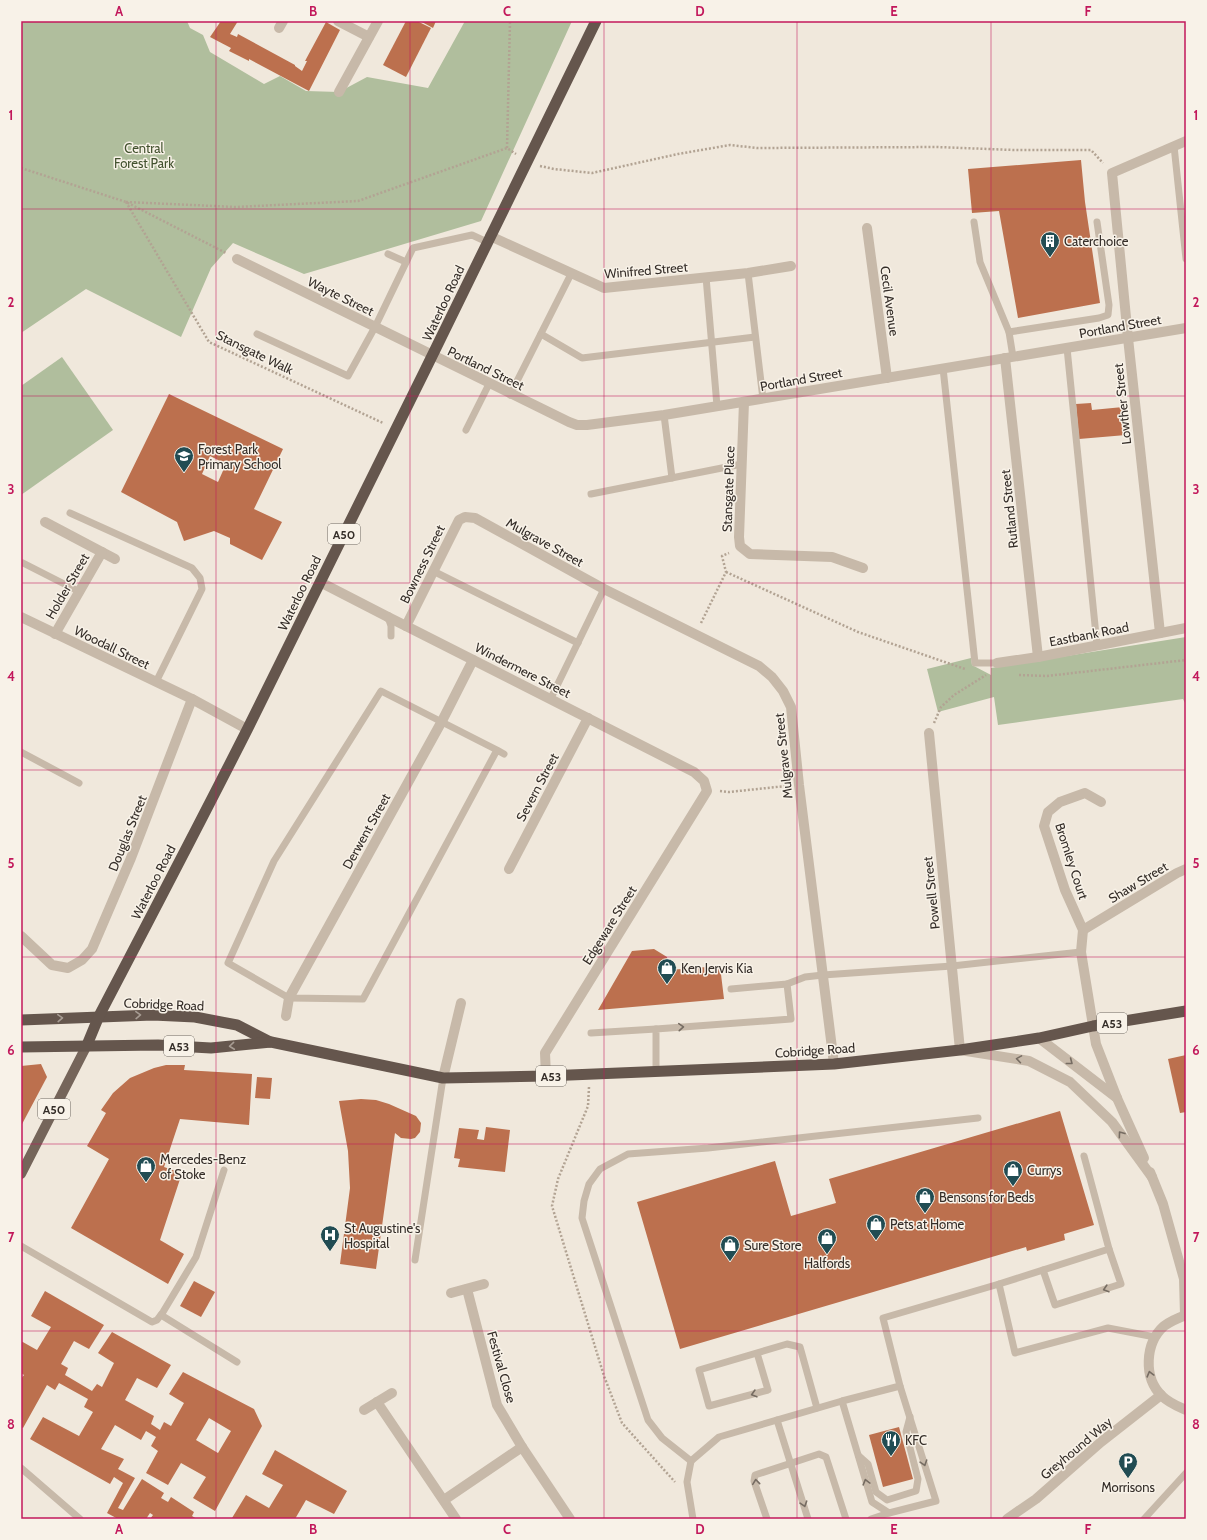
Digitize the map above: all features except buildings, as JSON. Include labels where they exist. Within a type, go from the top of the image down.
[{"type":"highway","name":"Waterloo Road","points":[[88,1045],[99,1016],[247,729],[433,356],[488,239],[596,21]]},
{"type":"highway","name":"Cobridge Road","points":[[99,1016],[153,1015],[195,1017],[237,1025],[271,1042],[443,1078],[546,1076],[834,1064],[960,1050],[1039,1038],[1093,1026],[1186,1011]]},
{"type":"highway","name":"A53","points":[[21,1020],[99,1016]]},
{"type":"highway","name":"Cobridge Road","points":[[88,1045],[158,1045],[211,1048],[271,1042]]},
{"type":"highway","name":"A53","points":[[21,1047],[88,1045]]},
{"type":"main road","name":"Waterloo Road","points":[[21,1174],[88,1045]]},
{"type":"street","points":[[338,21],[369,37]]},
{"type":"street","points":[[339,92],[378,21]]},
{"type":"street","points":[[1112,172],[1186,141]]},
{"type":"street","name":"Lowther Street","points":[[1112,172],[1128,338],[1160,633]]},
{"type":"street","name":"Cecil Avenue","points":[[867,228],[887,378]]},
{"type":"street","name":"Winifred Street","points":[[488,239],[604,288],[706,278],[791,266]]},
{"type":"street","name":"Wayte Street","points":[[237,259],[433,356]]},
{"type":"street","name":"Portland Street","points":[[433,356],[510,394],[578,425],[664,415],[1186,328]]},
{"type":"street","name":"Rutland Street","points":[[1009,357],[1038,657]]},
{"type":"street","name":"Stansgate Place","points":[[744,402],[739,537],[740,546],[750,554],[832,557],[863,568]]},
{"type":"street","name":"Bowness Street","points":[[406,626],[459,520],[465,517]]},
{"type":"street","name":"Mulgrave Street","points":[[465,517],[475,518],[604,589],[759,666],[772,676],[783,691],[791,707],[799,785],[834,1064]]},
{"type":"street","name":"Holder Street","points":[[45,522],[115,559]]},
{"type":"street","name":"Holder Street","points":[[55,634],[102,552]]},
{"type":"street","name":"Windermere Street","points":[[320,582],[551,698],[694,772],[704,781],[707,791]]},
{"type":"street","name":"Woodall Street","points":[[21,618],[192,700]]},
{"type":"street","name":"Eastbank Road","points":[[997,663],[1038,657],[1186,628]]},
{"type":"street","name":"Derwent Street","points":[[286,1016],[289,998],[442,721],[473,660]]},
{"type":"street","points":[[192,700],[247,729]]},
{"type":"street","name":"Douglas Street","points":[[21,936],[52,965],[68,968],[82,960],[92,949],[131,858],[192,700]]},
{"type":"street","name":"Severn Street","points":[[509,869],[588,718]]},
{"type":"street","name":"Powell Street","points":[[929,733],[960,1050]]},
{"type":"street","name":"Edgeware Street","points":[[546,1076],[545,1053],[707,791]]},
{"type":"street","name":"Bromley Court","points":[[1083,930],[1065,890],[1044,826],[1048,812],[1060,802],[1085,793],[1101,802]]},
{"type":"street","name":"Shaw Street","points":[[1083,930],[1186,869]]},
{"type":"street","points":[[1083,930],[1082,952],[1096,1044],[1117,1098],[1163,1204],[1184,1279],[1186,1315],[1163,1327],[1155,1337],[1150,1352],[1148,1367],[1152,1382],[1161,1395],[1173,1405],[1186,1410]]},
{"type":"street","points":[[443,1078],[461,1003]]},
{"type":"street","points":[[1039,1038],[1117,1098]]},
{"type":"street","points":[[960,1050],[1029,1061],[1070,1082],[1112,1122],[1152,1177]]},
{"type":"street","points":[[452,1293],[484,1284]]},
{"type":"street","name":"Festival Close","points":[[467,1289],[497,1406],[522,1447],[570,1519]]},
{"type":"street","points":[[364,1410],[392,1393]]},
{"type":"street","name":"Greyhound Way","points":[[1007,1519],[1036,1500],[1102,1442],[1161,1395]]},
{"type":"street","points":[[377,1402],[456,1519]]},
{"type":"street","points":[[444,1500],[522,1447]]},
{"type":"lane","points":[[1174,146],[1186,260]]},
{"type":"lane","points":[[974,222],[980,262],[1009,332],[1009,357]]},
{"type":"lane","points":[[1009,332],[1099,318],[1108,314],[1109,305],[1097,222]]},
{"type":"lane","points":[[257,334],[348,376],[413,248],[472,235],[488,239]]},
{"type":"lane","points":[[388,254],[406,262]]},
{"type":"lane","points":[[748,273],[763,399]]},
{"type":"lane","points":[[510,394],[571,274]]},
{"type":"lane","points":[[706,278],[717,406]]},
{"type":"lane","points":[[541,334],[582,358],[755,337]]},
{"type":"lane","points":[[1068,348],[1097,645]]},
{"type":"lane","points":[[943,368],[975,663],[997,663]]},
{"type":"lane","points":[[466,430],[489,384]]},
{"type":"lane","points":[[664,415],[672,478]]},
{"type":"lane","points":[[591,494],[742,464]]},
{"type":"lane","points":[[70,513],[192,568],[200,578],[202,589],[156,682]]},
{"type":"lane","points":[[23,563],[80,592]]},
{"type":"lane","points":[[433,571],[578,643]]},
{"type":"lane","points":[[551,698],[604,589]]},
{"type":"lane","points":[[388,617],[391,626],[390,636]]},
{"type":"lane","points":[[382,691],[442,721],[500,752],[363,999],[289,998],[228,963],[274,861],[382,691]]},
{"type":"lane","points":[[21,752],[79,783]]},
{"type":"lane","points":[[731,989],[787,984],[804,977],[952,966],[1082,952]]},
{"type":"lane","points":[[591,1033],[791,1019],[787,984]]},
{"type":"lane","points":[[656,1029],[656,1071]]},
{"type":"lane","points":[[415,1260],[443,1078]]},
{"type":"lane","points":[[691,1461],[662,1438],[648,1420],[582,1218],[584,1200],[589,1184],[600,1169],[628,1154],[708,1148],[978,1118]]},
{"type":"lane","points":[[1043,1270],[1054,1305],[1121,1284],[1084,1156]]},
{"type":"lane","points":[[21,1246],[152,1322],[157,1320],[161,1315],[196,1257],[224,1170]]},
{"type":"lane","points":[[871,1519],[936,1500],[900,1386],[883,1318],[999,1284],[1110,1249]]},
{"type":"lane","points":[[999,1284],[1015,1353],[1108,1328],[1155,1337]]},
{"type":"lane","points":[[161,1315],[237,1362]]},
{"type":"lane","points":[[757,1353],[768,1390],[710,1406],[699,1370],[787,1344],[800,1348],[817,1408]]},
{"type":"lane","points":[[693,1519],[687,1482],[691,1461],[719,1437],[817,1408],[900,1386]]},
{"type":"lane","points":[[842,1401],[872,1502],[889,1513]]},
{"type":"lane","points":[[859,1456],[868,1464],[876,1492],[887,1500],[916,1491],[918,1479],[906,1432],[910,1417]]},
{"type":"lane","points":[[777,1420],[808,1519]]},
{"type":"lane","points":[[767,1519],[754,1481],[755,1475],[819,1454],[826,1457],[846,1519]]},
{"type":"lane","points":[[21,1468],[80,1519]]},
{"type":"lane","points":[[1144,1519],[1186,1473]]},
{"type":"path","points":[[507,148],[510,21]]},
{"type":"path","points":[[507,148],[526,162],[554,169],[592,174],[678,154],[730,145],[757,148],[937,147],[1014,150],[1091,150],[1112,172]]},
{"type":"path","points":[[126,202],[236,207],[358,201],[507,148]]},
{"type":"path","points":[[21,168],[126,202],[237,259]]},
{"type":"path","name":"Stansgate Walk","points":[[126,202],[209,342],[396,429]]},
{"type":"path","points":[[696,634],[726,572],[722,556],[740,546]]},
{"type":"path","points":[[726,572],[858,632],[967,670]]},
{"type":"path","points":[[1018,674],[1047,676],[1186,660]]},
{"type":"path","points":[[981,673],[992,675]]},
{"type":"path","points":[[929,733],[941,707],[954,695],[987,675]]},
{"type":"path","points":[[707,791],[729,792],[799,785]]},
{"type":"green space","name":"Central Forest Park","points":[[21,21],[187,21],[190,28],[203,35],[210,52],[264,84],[280,76],[306,91],[339,92],[367,77],[428,88],[465,21],[572,21],[481,221],[304,274],[233,243],[211,268],[181,337],[86,289],[21,333]]},
{"type":"green space","points":[[62,357],[113,430],[21,495],[21,386]]},
{"type":"green space","points":[[1186,637],[1186,705],[1183,699],[998,725],[994,697],[938,712],[927,669],[971,658],[972,665],[991,675],[991,668]]},
{"type":"place","name":"Caterchoice","points":[[1050,258]]},
{"type":"place","name":"Forest Park Primary School","points":[[184,473]]},
{"type":"place","name":"Ken Jervis Kia","points":[[667,985]]},
{"type":"place","name":"Mercedes-Benz of Stoke","points":[[146,1183]]},
{"type":"place","name":"Currys","points":[[1013,1187]]},
{"type":"place","name":"Bensons for Beds","points":[[925,1214]]},
{"type":"place","name":"Pets at Home","points":[[876,1241]]},
{"type":"place","name":"St Augustine's Hospital","points":[[330,1252]]},
{"type":"place","name":"Halfords","points":[[827,1255]]},
{"type":"place","name":"Sure Store","points":[[730,1262]]},
{"type":"place","name":"KFC","points":[[891,1457]]},
{"type":"place","name":"Morrisons","points":[[1128,1479]]}]
